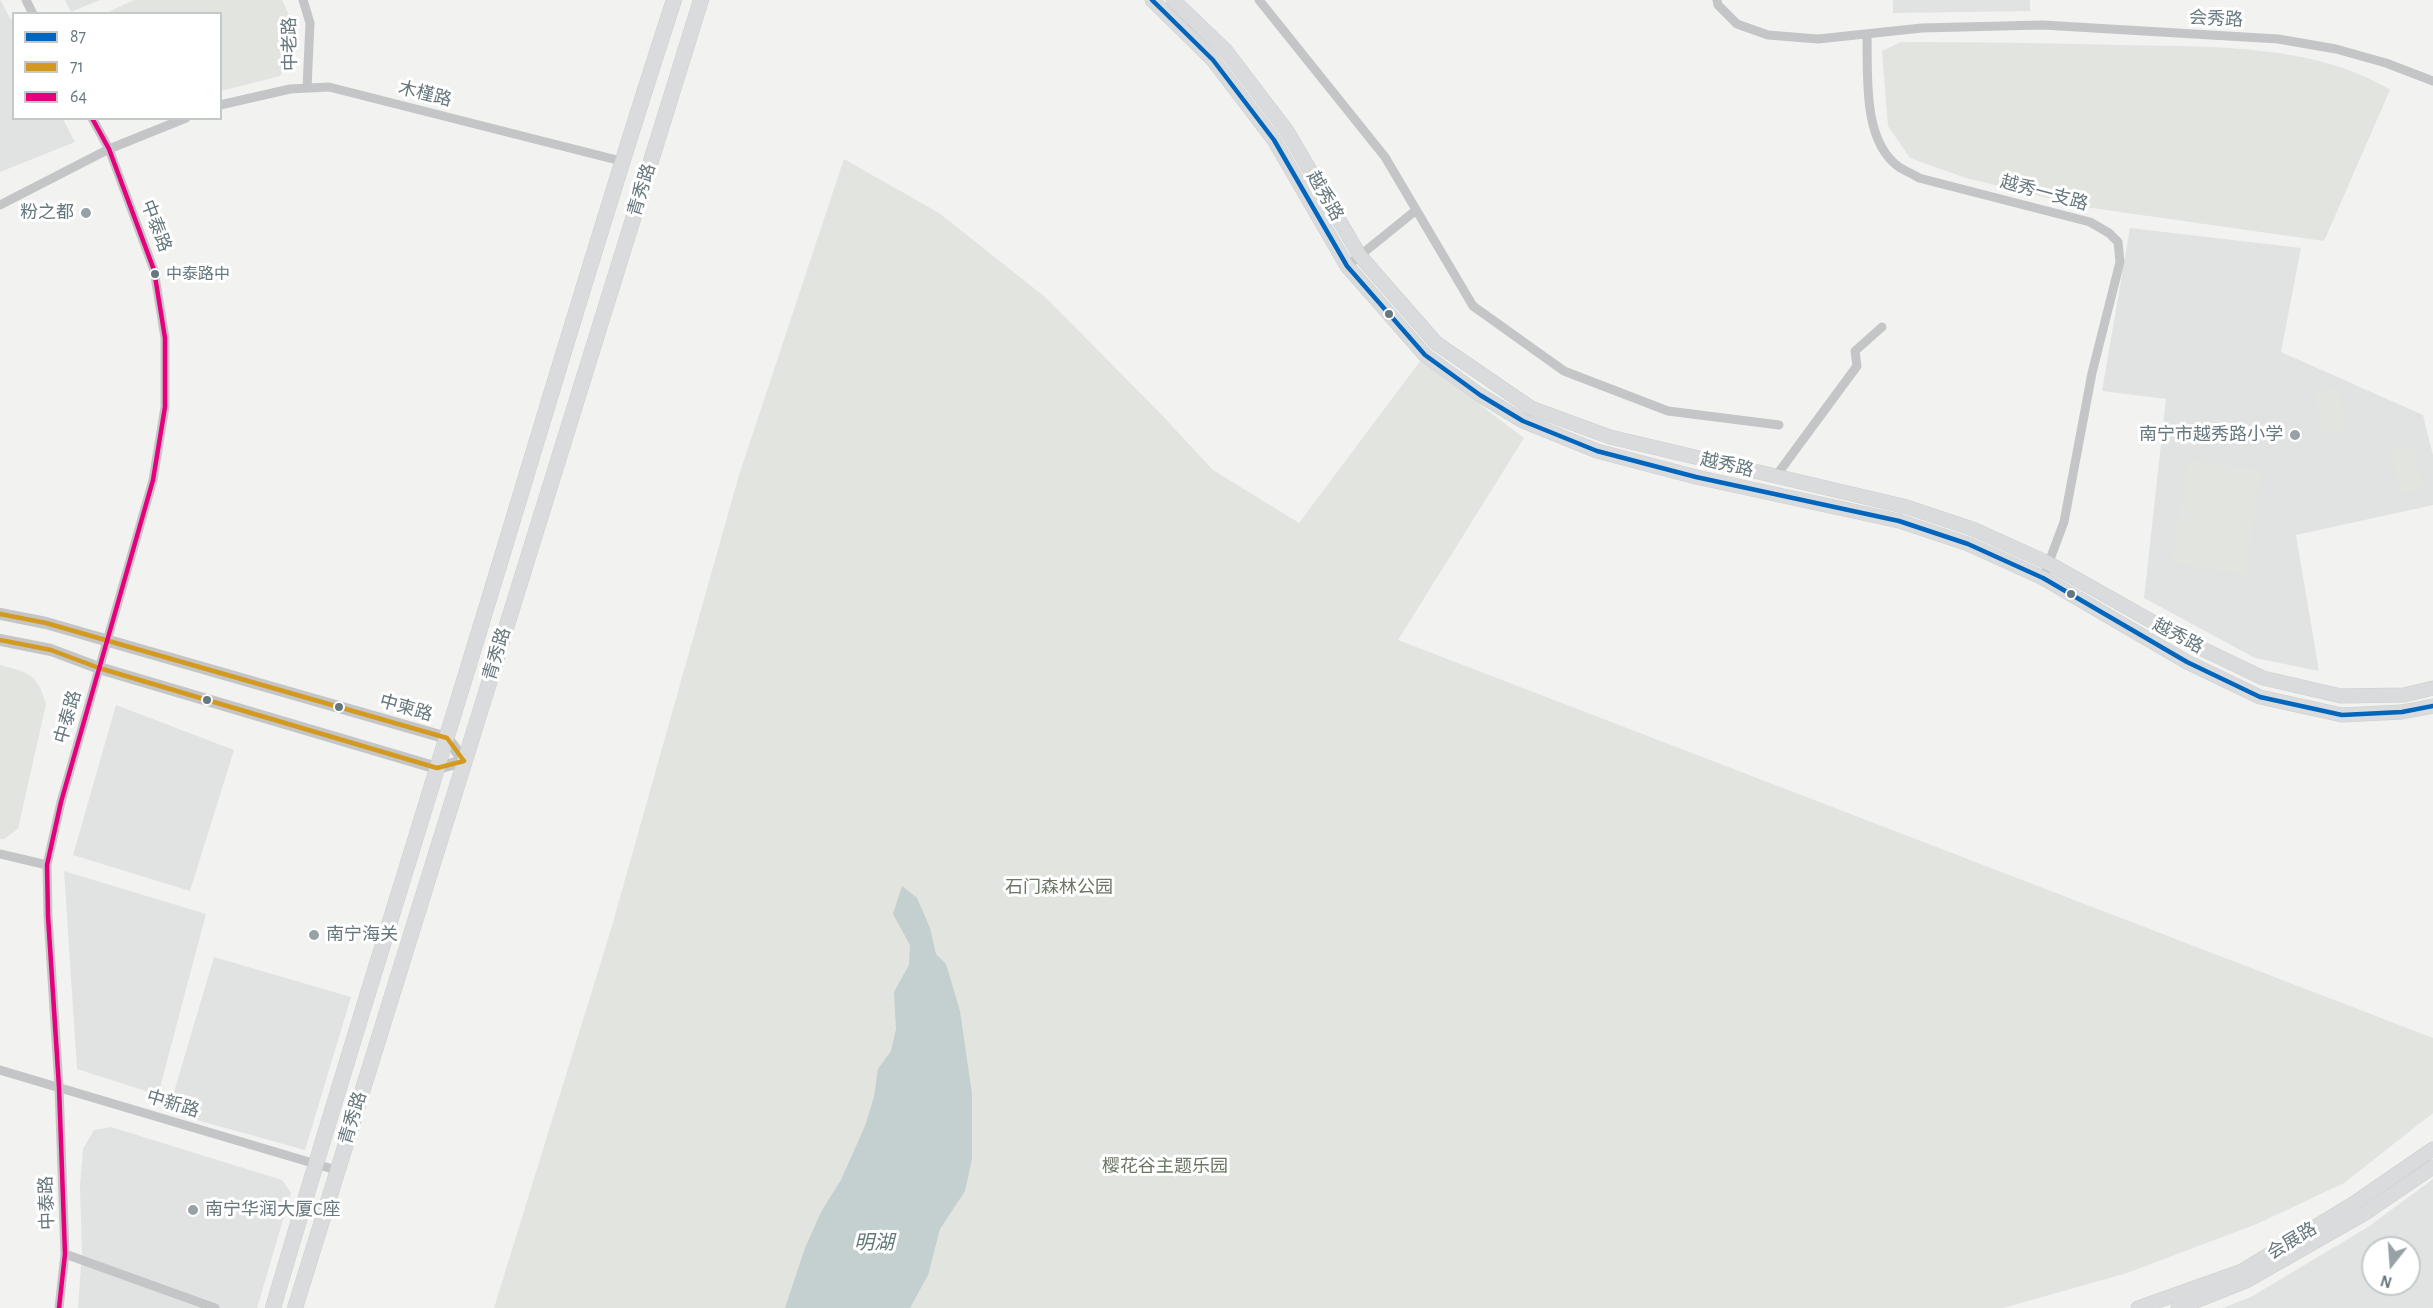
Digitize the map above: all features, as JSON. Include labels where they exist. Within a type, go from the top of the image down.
[{"type":"main road","name":"青秀路","points":[[273,1308],[621,161],[674,0]]},
{"type":"main road","name":"青秀路","points":[[295,1308],[701,0]]},
{"type":"main road","name":"越秀路","points":[[1152,0],[1213,60],[1274,140],[1347,266],[1425,355],[1480,395],[1523,421],[1608,454],[1696,477],[1899,521],[1968,544],[2043,578],[2187,662],[2260,697],[2342,715],[2402,712],[2433,706]]},
{"type":"main road","name":"越秀路","points":[[1173,0],[1226,51],[1287,131],[1360,256],[1436,343],[1531,408],[1610,437],[1907,507],[1973,529],[2048,563],[2192,644],[2263,678],[2341,696],[2404,695],[2433,688]]},
{"type":"main road","name":"会展路","points":[[2138,1308],[2242,1271],[2353,1204],[2433,1149]]},
{"type":"main road","name":"会展路","points":[[2178,1308],[2246,1281],[2362,1215],[2433,1167]]},
{"type":"street","name":"中老路","points":[[303,0],[310,23],[307,88]]},
{"type":"street","points":[[1259,0],[1385,157],[1473,306],[1564,371],[1668,411],[1779,425]]},
{"type":"street","name":"会秀路","points":[[1717,0],[1718,5],[1737,24],[1768,34],[1818,39],[1922,28],[2043,25],[2278,39],[2336,49],[2386,63],[2433,81]]},
{"type":"street","name":"越秀一支路","points":[[1867,34],[1871,123],[1882,147],[1897,166],[1919,178],[2090,222],[2109,232],[2118,242],[2120,262],[2115,288],[2091,373],[2064,522],[2043,578]]},
{"type":"street","name":"木槿路","points":[[222,105],[290,89],[329,87],[621,161]]},
{"type":"street","name":"中泰路","points":[[59,1308],[65,1254],[47,865],[61,802],[153,480],[165,407],[165,338],[154,270],[109,149],[93,120]]},
{"type":"street","points":[[0,205],[109,149],[181,120]]},
{"type":"street","points":[[1347,266],[1415,211]]},
{"type":"street","points":[[1776,476],[1857,366],[1855,351],[1882,327]]},
{"type":"street","name":"中柬路","points":[[0,614],[46,623],[447,738],[464,761]]},
{"type":"street","points":[[0,640],[51,650],[99,668],[437,768],[464,761]]},
{"type":"street","points":[[0,854],[47,865]]},
{"type":"street","name":"中新路","points":[[0,1070],[336,1170]]},
{"type":"street","points":[[65,1254],[215,1308]]},
{"type":"shaded area","points":[[0,0],[12,21],[12,120],[64,120],[75,142],[0,172]]},
{"type":"shaded area","points":[[65,0],[100,0],[71,12]]},
{"type":"shaded area","points":[[1893,0],[2030,0],[2030,11],[1893,13]]},
{"type":"shaded area","name":"南宁市越秀路小学","points":[[2130,228],[2301,248],[2281,352],[2423,415],[2433,455],[2433,505],[2296,535],[2319,671],[2255,658],[2144,598],[2166,399],[2102,391]]},
{"type":"shaded area","points":[[116,705],[234,750],[190,891],[73,855]]},
{"type":"shaded area","points":[[64,871],[206,914],[158,1095],[77,1069]]},
{"type":"shaded area","points":[[214,957],[351,997],[305,1150],[168,1112]]},
{"type":"shaded area","points":[[111,1127],[282,1180],[291,1193],[257,1308],[78,1308],[82,1253],[80,1186],[83,1149],[94,1130]]},
{"type":"shaded area","points":[[2433,1179],[2433,1308],[2222,1308],[2251,1297],[2368,1227]]},
{"type":"green space","points":[[134,0],[282,0],[300,39],[280,76],[222,91],[222,12],[108,12]]},
{"type":"green space","points":[[1901,42],[2188,46],[2259,51],[2328,63],[2390,90],[2324,241],[2085,207],[1966,178],[1910,158],[1888,126],[1882,51]]},
{"type":"green space","name":"石门森林公园","points":[[844,159],[939,213],[1045,297],[1213,470],[1299,523],[1421,360],[1524,438],[1398,640],[2433,1038],[2433,1113],[2344,1183],[2259,1223],[2127,1273],[2003,1308],[494,1308],[612,926],[739,475]]},
{"type":"green space","points":[[2337,387],[2346,430],[2323,435],[2315,392]]},
{"type":"green space","points":[[2414,447],[2423,489],[2400,494],[2391,451]]},
{"type":"green space","points":[[2188,459],[2262,471],[2245,575],[2171,562]]},
{"type":"green space","points":[[0,665],[25,673],[35,680],[46,704],[18,829],[4,839],[0,839]]},
{"type":"water","name":"明湖","points":[[902,886],[917,898],[930,928],[936,954],[946,964],[960,1011],[972,1094],[972,1159],[965,1191],[940,1229],[928,1275],[910,1308],[785,1308],[805,1248],[821,1212],[841,1180],[865,1126],[874,1097],[878,1069],[891,1051],[896,1029],[894,992],[909,965],[910,945],[893,914]]},
{"type":"transit line","name":"87","points":[[1152,0],[1213,60],[1274,140],[1347,266],[1425,355],[1480,395],[1523,421],[1597,451],[1696,477],[1899,521],[1968,544],[2043,578],[2187,662],[2260,697],[2342,715],[2402,712],[2433,706]]},
{"type":"transit line","name":"64","points":[[59,1308],[65,1254],[47,865],[61,802],[153,480],[165,407],[165,338],[154,270],[109,149],[93,120]]},
{"type":"transit line","name":"71","points":[[0,614],[46,623],[447,738],[464,761],[437,768],[99,668],[51,650],[0,640]]},
{"type":"place","name":"粉之都","points":[[86,213]]},
{"type":"place","name":"中泰路中","points":[[155,274]]},
{"type":"place","name":"南宁市越秀路小学","points":[[2295,435]]},
{"type":"place","name":"南宁海关","points":[[314,935]]},
{"type":"place","name":"南宁华润大厦C座","points":[[193,1210]]},
{"type":"park label","name":"樱花谷主题乐园","points":[[1165,1167]]}]
